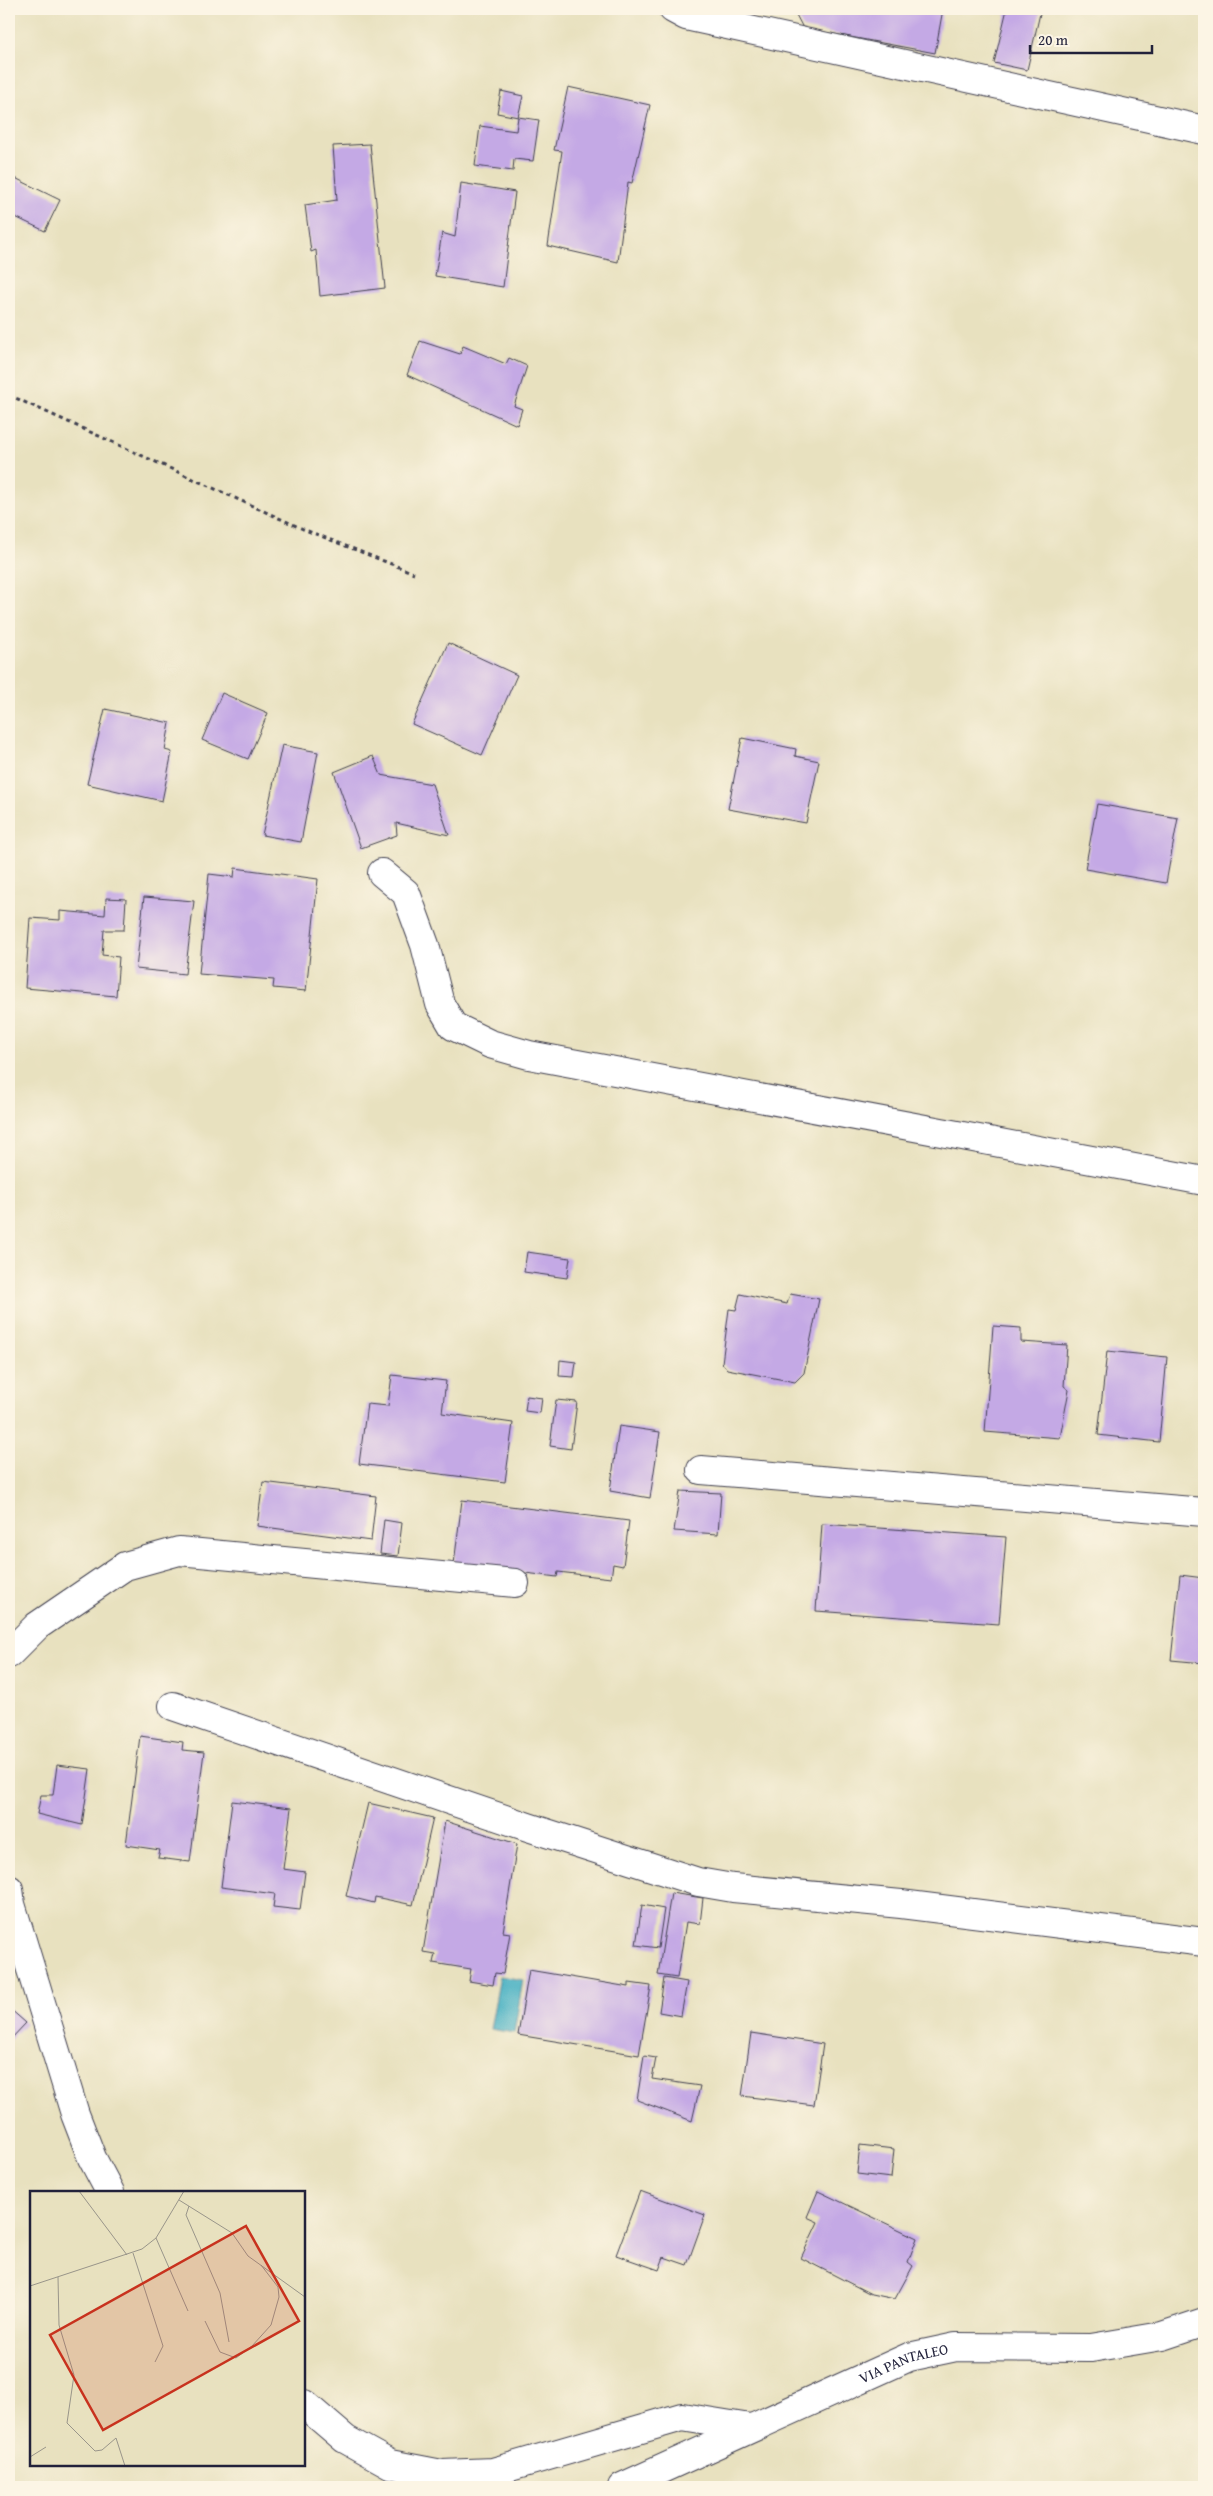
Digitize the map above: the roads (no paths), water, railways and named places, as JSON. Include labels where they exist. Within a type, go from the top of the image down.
[{"type":"street","points":[[673,9],[686,16],[1204,130]]},
{"type":"street","points":[[382,873],[406,893],[425,945],[440,1004],[453,1026],[490,1044],[529,1055],[1204,1181]]},
{"type":"street","points":[[701,1470],[1204,1512]]},
{"type":"street","points":[[9,1654],[36,1626],[125,1566],[179,1551],[515,1583]]},
{"type":"street","points":[[173,1706],[518,1824],[698,1882],[733,1888],[900,1904],[1204,1942]]},
{"type":"street","points":[[9,1889],[11,1904],[75,2114],[92,2158],[109,2191]]},
{"type":"street","name":"VIA PANTALEO","points":[[622,2487],[909,2357],[956,2347],[1091,2348],[1162,2336],[1204,2322]]},
{"type":"street","points":[[305,2405],[345,2440],[390,2464],[442,2474],[493,2472],[682,2417],[750,2428]]},
{"type":"water","points":[[500,1976],[523,1980],[514,2033],[490,2029]]}]
